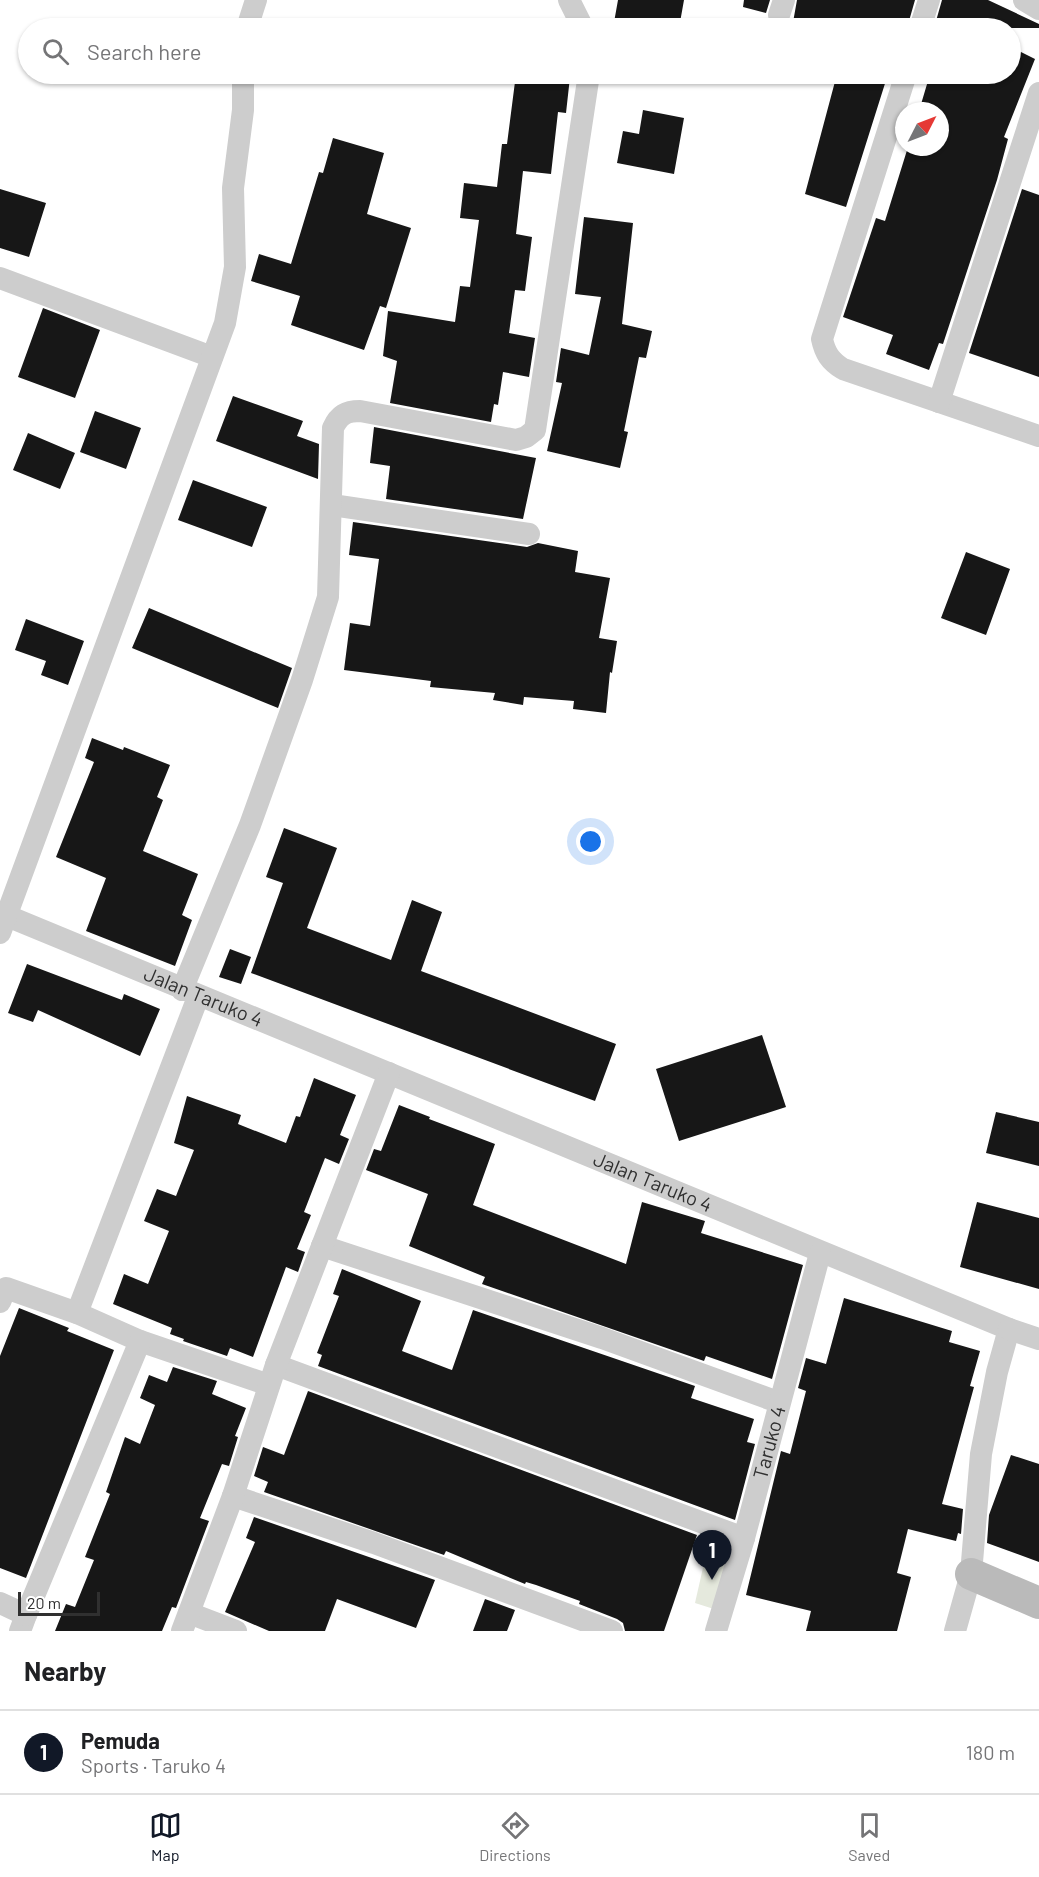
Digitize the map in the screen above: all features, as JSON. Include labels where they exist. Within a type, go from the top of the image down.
[{"type":"street","points":[[250,18],[256,0]]},
{"type":"street","points":[[569,0],[578,18]]},
{"type":"street","points":[[923,18],[929,0]]},
{"type":"street","points":[[1024,0],[1039,9]]},
{"type":"street","points":[[2,921],[225,323],[235,267],[233,188],[243,110],[243,84]]},
{"type":"street","points":[[77,1313],[302,680],[328,597],[333,428],[345,412],[360,411],[516,440],[526,437],[535,429],[587,84]]},
{"type":"street","points":[[903,84],[822,339],[825,352],[833,363],[843,369],[1039,436]]},
{"type":"street","points":[[939,402],[1039,93]]},
{"type":"street","points":[[0,278],[212,357]]},
{"type":"street","points":[[332,505],[529,534]]},
{"type":"street","name":"Jalan Taruko 4","points":[[2,921],[389,1073],[820,1253],[1039,1339]]},
{"type":"street","points":[[236,1631],[186,1622],[232,1496],[272,1375],[389,1073]]},
{"type":"street","points":[[322,1246],[602,1338],[778,1402]]},
{"type":"street","name":"Taruko 4","points":[[716,1631],[744,1538],[778,1402],[820,1253]]},
{"type":"street","points":[[0,1302],[6,1288],[77,1313],[140,1341],[272,1375],[744,1538]]},
{"type":"street","points":[[955,1631],[971,1574],[981,1454],[997,1372],[1009,1329]]},
{"type":"street","points":[[0,1603],[23,1623],[140,1341]]},
{"type":"street","points":[[232,1496],[374,1543],[612,1631]]},
{"type":"street","points":[[971,1574],[1039,1603]]},
{"type":"shaded area","points":[[707,1550],[729,1556],[717,1610],[695,1603]]},
{"type":"building","points":[[618,0],[684,0],[681,18],[615,18]]},
{"type":"building","points":[[744,0],[770,0],[766,13],[743,7]]},
{"type":"building","points":[[797,0],[915,0],[910,18],[794,18]]},
{"type":"building","points":[[942,0],[988,0],[1039,24],[1039,28],[1021,28],[1021,18],[937,18]]},
{"type":"building","points":[[1021,52],[1035,59],[1004,137],[1008,139],[997,180],[943,344],[939,343],[929,370],[886,354],[893,335],[843,317],[876,218],[885,221],[905,156],[949,156],[949,102],[922,102],[927,84],[1021,84]]},
{"type":"building","points":[[515,84],[569,84],[566,113],[558,112],[551,174],[523,171],[516,234],[532,237],[525,291],[515,290],[509,333],[535,338],[529,377],[503,372],[498,405],[494,404],[491,422],[390,403],[397,361],[383,356],[388,311],[455,322],[460,286],[470,287],[479,220],[460,218],[464,183],[497,187],[502,144],[507,144]]},
{"type":"building","points":[[834,84],[885,84],[846,207],[805,194]]},
{"type":"building","points":[[643,110],[684,118],[674,174],[617,163],[623,131],[639,134]]},
{"type":"building","points":[[333,138],[384,153],[367,214],[411,228],[386,308],[380,306],[364,350],[291,325],[300,296],[251,281],[259,254],[291,264],[319,172],[323,173]]},
{"type":"building","points":[[0,189],[46,203],[29,257],[0,248]]},
{"type":"building","points":[[1022,189],[1039,195],[1039,377],[969,353]]},
{"type":"building","points":[[584,217],[633,223],[622,324],[652,331],[646,358],[639,357],[624,431],[628,432],[620,468],[547,451],[562,383],[556,382],[561,348],[589,355],[601,297],[575,294]]},
{"type":"building","points":[[43,308],[100,330],[75,398],[18,377]]},
{"type":"building","points":[[233,396],[303,421],[297,436],[319,444],[318,479],[216,441]]},
{"type":"building","points":[[95,411],[141,428],[126,469],[80,452]]},
{"type":"building","points":[[374,427],[536,458],[523,519],[386,499],[390,466],[370,463]]},
{"type":"building","points":[[28,433],[75,453],[60,489],[13,470]]},
{"type":"building","points":[[193,480],[267,507],[252,547],[178,520]]},
{"type":"building","points":[[353,522],[527,547],[538,543],[578,551],[575,572],[610,578],[599,638],[617,641],[612,673],[610,672],[606,713],[573,709],[574,701],[524,697],[523,705],[493,700],[495,693],[430,687],[431,681],[344,670],[350,623],[370,626],[379,559],[349,555]]},
{"type":"building","points":[[966,552],[1010,569],[986,635],[941,618]]},
{"type":"building","points":[[149,608],[292,668],[278,708],[132,648]]},
{"type":"building","points":[[26,619],[84,641],[68,685],[41,675],[46,661],[15,650]]},
{"type":"building","points":[[92,738],[123,750],[124,747],[170,765],[157,797],[163,800],[143,851],[198,874],[182,915],[192,920],[175,966],[86,931],[106,878],[56,857],[94,762],[85,758]]},
{"type":"building","points":[[284,828],[337,848],[307,928],[391,960],[412,900],[442,912],[421,971],[616,1044],[595,1101],[251,973],[283,883],[266,877]]},
{"type":"building","points":[[230,949],[251,957],[241,984],[219,977]]},
{"type":"building","points":[[27,964],[122,1000],[124,994],[160,1009],[140,1056],[38,1010],[33,1022],[8,1013]]},
{"type":"building","points":[[762,1035],[786,1107],[679,1141],[656,1069]]},
{"type":"building","points":[[314,1078],[356,1095],[340,1135],[349,1139],[339,1164],[325,1158],[304,1212],[311,1215],[297,1249],[305,1252],[298,1272],[286,1267],[253,1357],[230,1348],[227,1356],[183,1341],[184,1339],[170,1334],[172,1328],[113,1304],[124,1274],[148,1284],[169,1231],[144,1221],[157,1189],[176,1196],[194,1150],[174,1143],[187,1096],[241,1115],[238,1124],[286,1143],[296,1116],[300,1117]]},
{"type":"building","points":[[399,1105],[495,1144],[473,1205],[626,1264],[642,1202],[705,1221],[701,1233],[803,1265],[772,1379],[706,1356],[704,1361],[482,1284],[485,1277],[409,1246],[428,1194],[366,1170],[374,1149],[381,1151]]},
{"type":"building","points":[[996,1112],[1039,1122],[1039,1166],[986,1153]]},
{"type":"building","points":[[977,1202],[1039,1218],[1039,1289],[960,1267]]},
{"type":"building","points":[[342,1269],[421,1301],[402,1351],[449,1369],[452,1370],[473,1310],[695,1386],[691,1398],[754,1419],[747,1442],[755,1444],[735,1520],[318,1366],[322,1355],[317,1353],[339,1296],[333,1294]]},
{"type":"building","points":[[844,1298],[952,1331],[949,1342],[980,1351],[970,1386],[974,1387],[942,1504],[963,1509],[961,1534],[958,1533],[956,1541],[908,1529],[897,1573],[911,1577],[897,1631],[806,1631],[811,1611],[746,1595],[781,1451],[790,1454],[806,1391],[798,1388],[806,1358],[826,1364]]},
{"type":"building","points":[[19,1308],[69,1328],[67,1331],[114,1350],[26,1578],[0,1568],[0,1356]]},
{"type":"building","points":[[173,1367],[217,1381],[212,1394],[246,1408],[235,1436],[238,1437],[229,1466],[222,1464],[200,1518],[209,1521],[176,1608],[172,1607],[162,1631],[55,1631],[66,1604],[75,1607],[94,1560],[85,1557],[110,1494],[106,1492],[125,1437],[140,1444],[155,1405],[140,1398],[149,1375],[167,1382]]},
{"type":"building","points":[[308,1391],[697,1535],[664,1631],[625,1631],[623,1623],[617,1619],[579,1604],[580,1601],[536,1585],[526,1582],[525,1584],[446,1551],[444,1555],[264,1492],[268,1482],[254,1476],[263,1447],[284,1455]]},
{"type":"building","points":[[1011,1455],[1039,1464],[1039,1562],[987,1543],[989,1515]]},
{"type":"building","points":[[254,1517],[435,1580],[416,1628],[337,1599],[325,1631],[269,1631],[225,1612],[255,1542],[246,1538]]},
{"type":"building","points":[[485,1599],[515,1610],[507,1631],[473,1631]]},
{"type":"place","name":"Pemuda","points":[[712,1580]]}]
